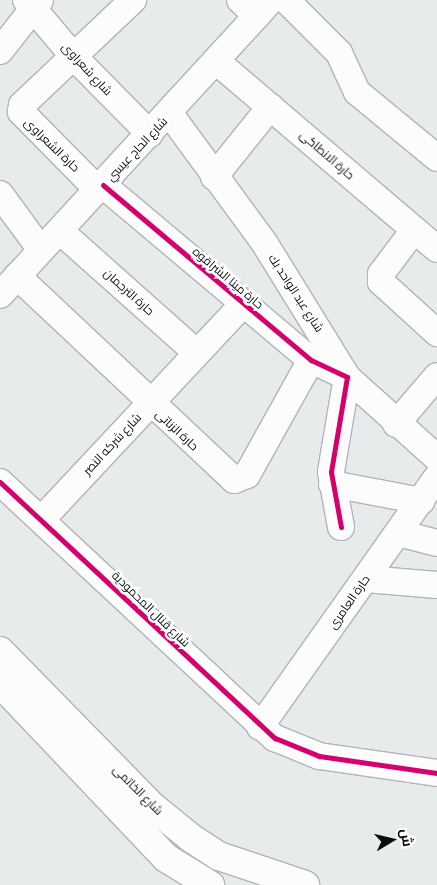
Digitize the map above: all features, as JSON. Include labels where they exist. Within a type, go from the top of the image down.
[{"type":"main road","name":"شارع الخاتمى","points":[[0,651],[154,808],[191,838],[219,856],[305,885]]},
{"type":"main road","points":[[0,683],[166,858],[210,885]]},
{"type":"street","points":[[74,57],[133,0]]},
{"type":"street","points":[[286,0],[339,53],[357,92],[437,158]]},
{"type":"street","points":[[0,52],[33,3]]},
{"type":"street","name":"شارع شعراوى","points":[[33,3],[74,57],[150,134]]},
{"type":"street","name":"شارع الحاج عيسي","points":[[8,286],[170,114],[216,61],[256,5]]},
{"type":"street","name":"حارة الشعراوى","points":[[74,57],[21,112],[101,187]]},
{"type":"street","name":"حارة الانطاكى","points":[[216,61],[437,249]]},
{"type":"street","points":[[214,177],[270,107]]},
{"type":"street","name":"شارع عبد الواحد بك","points":[[170,114],[214,177],[272,236],[347,377],[396,424],[437,458]]},
{"type":"street","name":"حارة مينا الشراقوه","points":[[101,187],[311,360],[347,377]]},
{"type":"street","points":[[0,194],[41,250]]},
{"type":"street","points":[[414,230],[381,274],[381,282],[437,333]]},
{"type":"street","name":"حارة الترجمان","points":[[60,231],[197,353]]},
{"type":"street","name":"حارة الزناتى","points":[[8,286],[150,404],[226,476],[241,479],[311,360]]},
{"type":"street","name":"شارع شركه النصر","points":[[42,519],[242,304]]},
{"type":"street","points":[[396,424],[437,376]]},
{"type":"street","points":[[341,527],[332,484],[347,377]]},
{"type":"street","name":"حارة العامرى","points":[[260,727],[437,477]]},
{"type":"street","name":"شارع قنال المحمودية","points":[[0,482],[42,519],[260,727],[297,749],[319,756],[437,773]]},
{"type":"street","points":[[332,484],[421,501]]},
{"type":"street","points":[[398,533],[437,543]]},
{"type":"street","points":[[366,579],[437,585]]},
{"type":"cycle path","points":[[103,185],[311,360],[347,377],[331,472],[341,527]]},
{"type":"cycle path","points":[[0,482],[275,738],[319,756],[437,773]]}]
